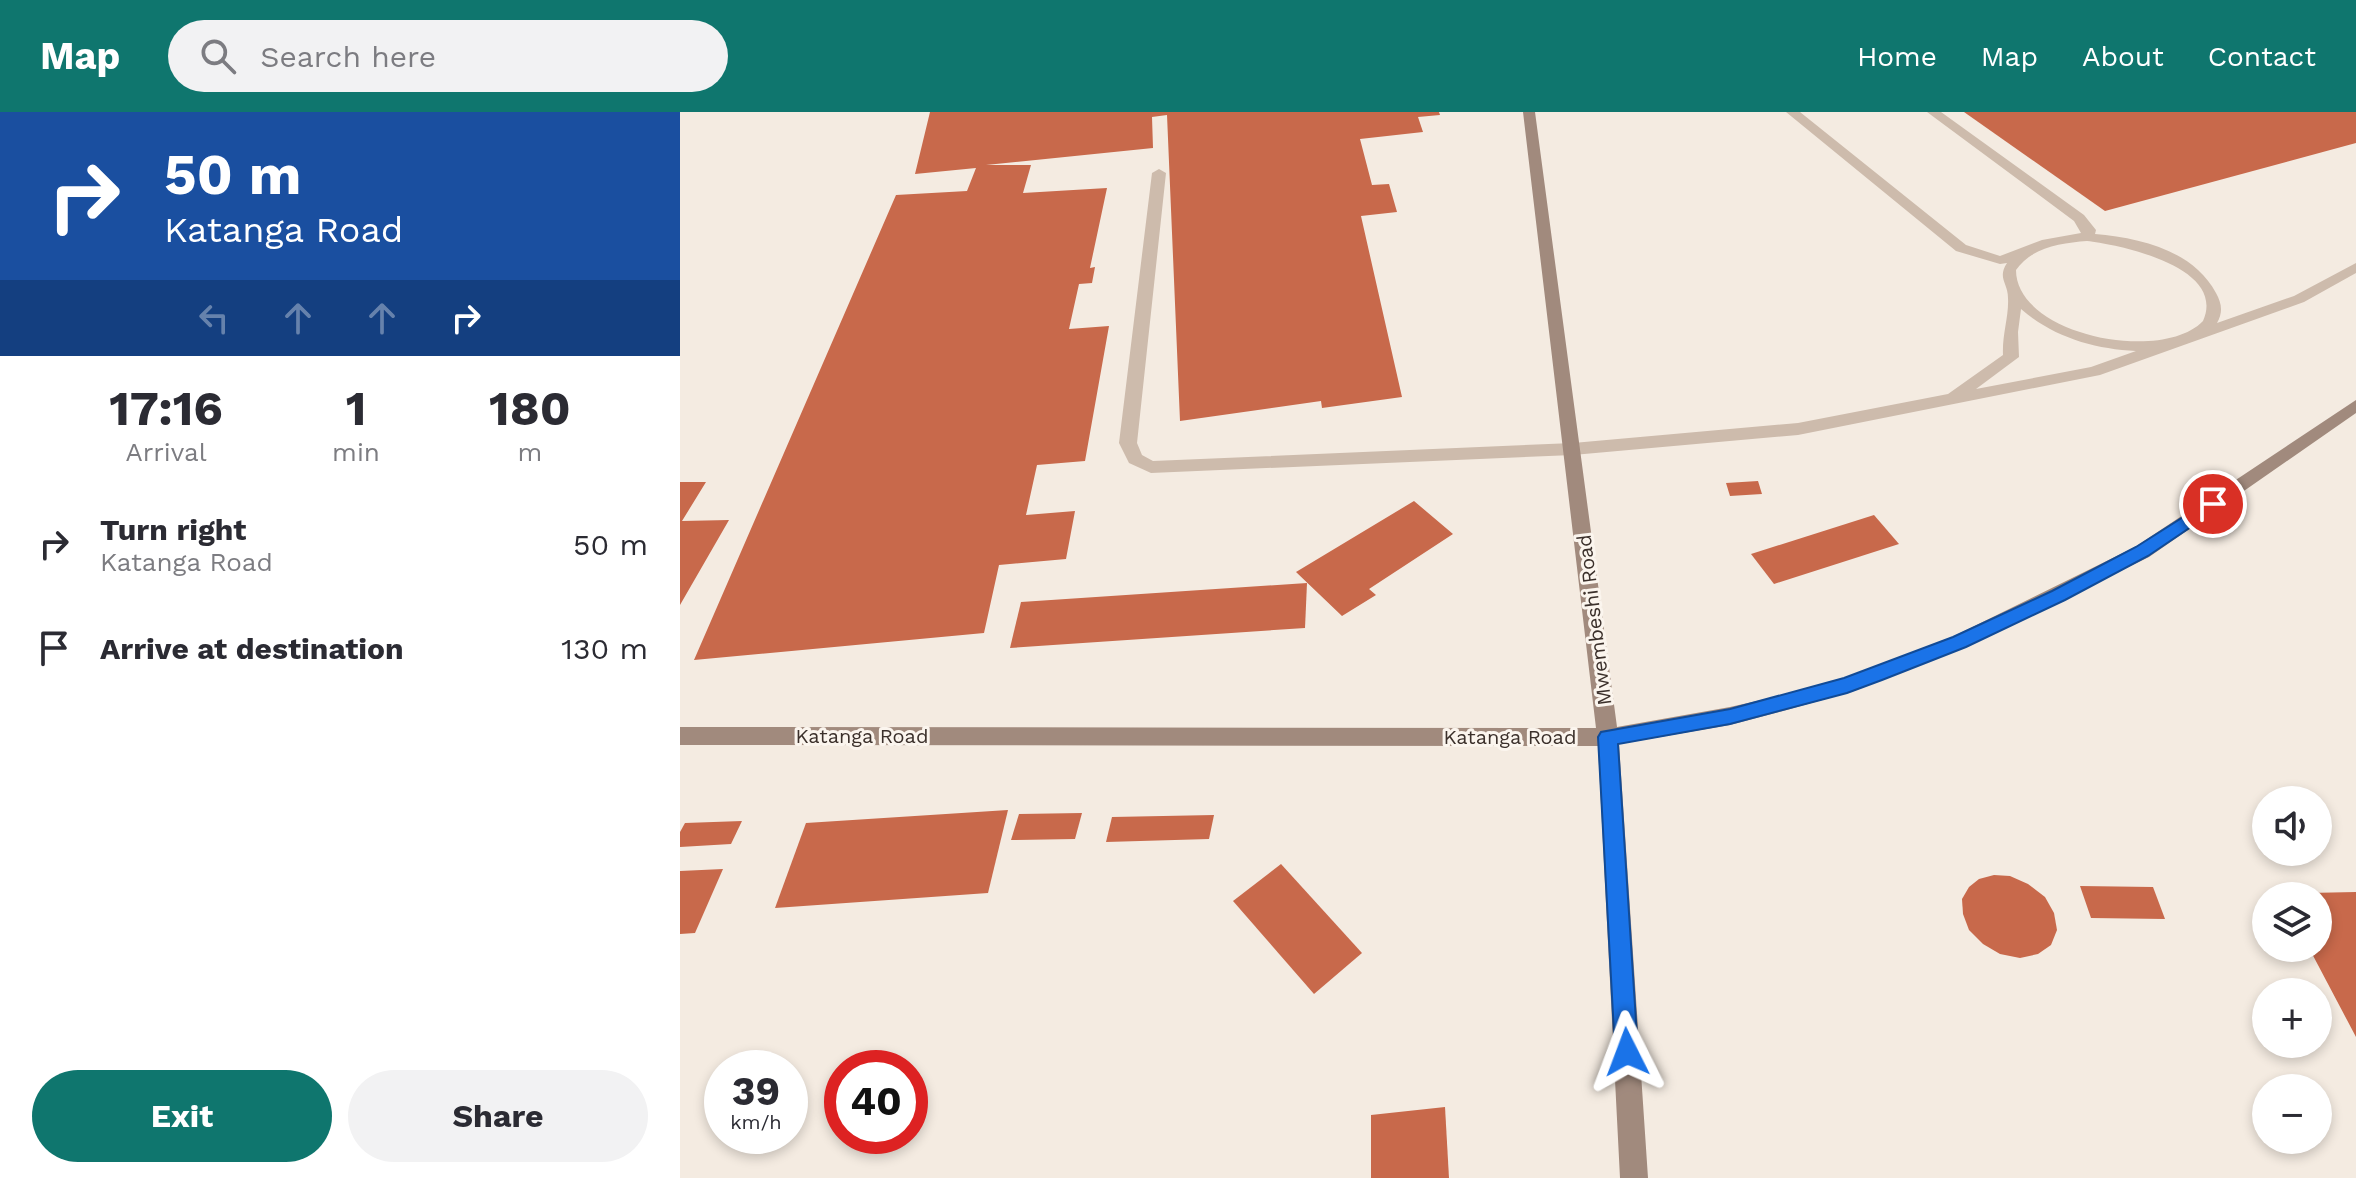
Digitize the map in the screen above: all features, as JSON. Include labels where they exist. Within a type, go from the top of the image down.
[{"type":"street","name":"Mwembeshi Road","points":[[1529,112],[1608,737],[1634,1178]]},
{"type":"street","name":"Katanga Road","points":[[680,736],[1608,737],[1730,716],[1847,685],[1959,642],[2142,552],[2356,405]]},
{"type":"lane","points":[[1792,112],[1961,248],[2000,260],[2019,255],[2046,241],[2087,237],[2124,242],[2165,256],[2195,275],[2205,286],[2214,307],[2212,318],[2185,339],[2138,346],[2095,341],[2047,322],[2016,295]]},
{"type":"lane","points":[[1933,112],[2079,218],[2089,230],[2087,237]]},
{"type":"lane","points":[[1159,173],[1128,443],[1135,459],[1151,467],[1573,449],[1798,429],[2094,371],[2299,299],[2356,267]]},
{"type":"lane","points":[[1949,399],[2011,357],[2010,332],[2016,295],[2009,273],[2019,255]]},
{"type":"building","points":[[930,112],[1439,112],[1440,115],[1418,117],[1423,132],[1360,139],[1372,185],[1389,184],[1397,212],[1361,216],[1402,397],[1322,408],[1321,401],[1180,421],[1167,115],[1152,117],[1153,148],[986,165],[1031,165],[1023,193],[1107,188],[1090,268],[1095,267],[1092,283],[1079,284],[1069,329],[1109,326],[1085,461],[1037,465],[1026,515],[1075,511],[1066,559],[999,565],[984,633],[694,660],[896,195],[967,191],[976,168],[915,174]]},
{"type":"building","points":[[1964,112],[2356,112],[2356,143],[2105,211]]},
{"type":"building","points":[[1758,481],[1762,494],[1730,496],[1726,483]]},
{"type":"building","points":[[680,482],[706,482],[682,521],[729,520],[680,605]]},
{"type":"building","points":[[1414,501],[1453,534],[1369,589],[1376,595],[1342,616],[1296,572]]},
{"type":"building","points":[[1874,515],[1899,544],[1774,584],[1751,554]]},
{"type":"building","points":[[1307,583],[1305,628],[1010,648],[1021,602]]},
{"type":"building","points":[[1008,810],[988,893],[775,908],[806,823]]},
{"type":"building","points":[[1082,813],[1075,839],[1011,840],[1019,814]]},
{"type":"building","points":[[1214,815],[1209,839],[1106,842],[1112,817]]},
{"type":"building","points":[[742,821],[731,844],[680,847],[680,832],[685,823]]},
{"type":"building","points":[[1281,864],[1362,953],[1314,994],[1233,901]]},
{"type":"building","points":[[723,869],[695,933],[680,934],[680,871]]},
{"type":"building","points":[[1994,875],[2010,876],[2028,884],[2045,897],[2054,913],[2057,930],[2051,945],[2038,954],[2020,958],[2000,954],[1983,944],[1969,930],[1962,899],[1969,887],[1979,879]]},
{"type":"building","points":[[2080,886],[2153,887],[2165,919],[2091,918]]},
{"type":"building","points":[[2332,892],[2356,892],[2356,1037],[2332,992],[2332,978],[2325,978],[2316,962],[2332,962]]},
{"type":"building","points":[[1445,1107],[1449,1178],[1371,1178],[1371,1115]]},
{"type":"route","points":[[1627,1052],[1608,737],[1730,716],[1783,703],[1847,685],[1959,642],[2142,552],[2213,504]]}]
